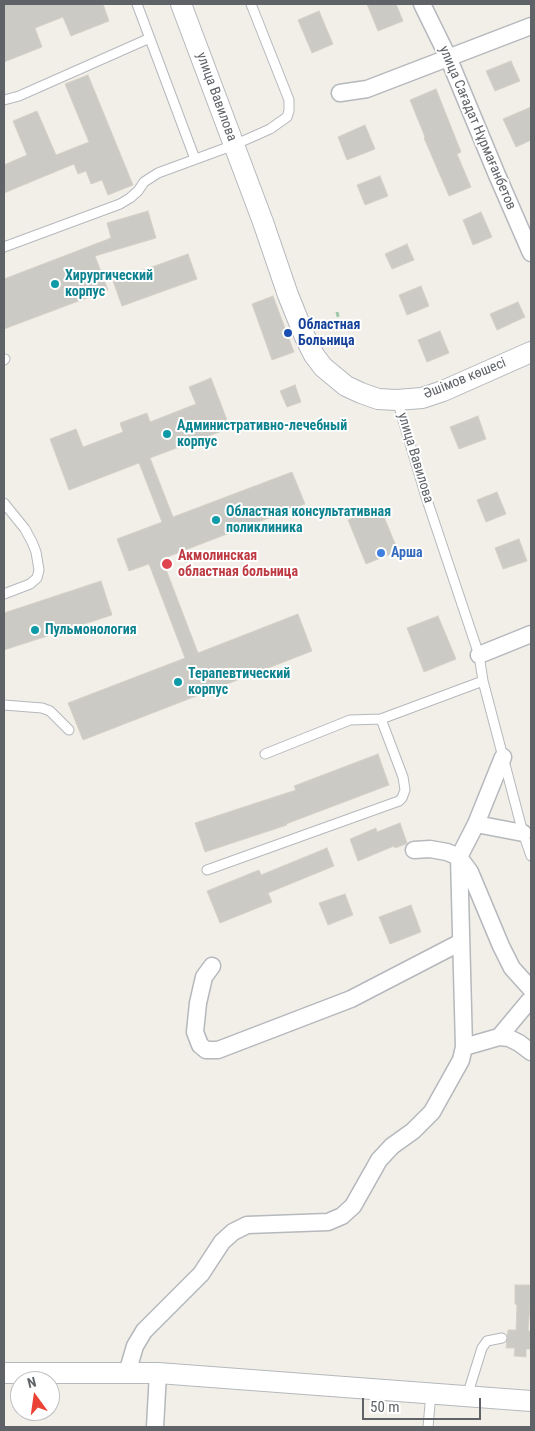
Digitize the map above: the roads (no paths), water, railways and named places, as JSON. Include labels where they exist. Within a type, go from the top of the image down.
[{"type":"street","name":"улица Вавилова","points":[[181,4],[288,295],[314,355],[323,367],[346,386],[378,399],[398,400]]},
{"type":"street","name":"улица Сағадат Нұрмағанбетов","points":[[422,4],[448,57],[531,253]]},
{"type":"street","points":[[340,93],[367,89],[531,26]]},
{"type":"street","name":"Әшімов көшесі","points":[[398,400],[422,398],[443,391],[531,352]]},
{"type":"street","points":[[479,655],[531,634]]},
{"type":"street","points":[[127,1373],[135,1346],[144,1331],[201,1274],[222,1242],[233,1232],[247,1225],[328,1222],[342,1216],[353,1206],[379,1160],[392,1146],[413,1131],[432,1112],[461,1060],[464,1047],[459,857],[476,824],[503,758]]},
{"type":"street","points":[[476,824],[523,833]]},
{"type":"street","points":[[414,850],[430,849],[447,852],[459,857],[470,872],[512,968],[530,996],[499,1038]]},
{"type":"street","points":[[212,966],[204,976],[198,1003],[195,1032],[200,1045],[206,1050],[218,1050],[351,999],[461,942]]},
{"type":"street","points":[[464,1047],[499,1038],[509,1038],[531,1052]]},
{"type":"street","points":[[4,1373],[158,1373],[531,1400]]},
{"type":"street","points":[[155,1427],[158,1373]]},
{"type":"lane","points":[[137,4],[195,159]]},
{"type":"lane","points":[[4,247],[120,204],[138,191],[151,177],[234,145],[270,129],[287,117],[290,104],[251,4]]},
{"type":"lane","points":[[4,100],[18,96],[150,38]]},
{"type":"lane","name":"улица Вавилова","points":[[398,400],[426,497],[479,655],[483,681],[523,833],[531,856]]},
{"type":"lane","points":[[4,503],[25,529],[32,542],[39,570],[37,578],[30,584],[4,594]]},
{"type":"lane","points":[[265,754],[350,720],[381,719],[483,681]]},
{"type":"lane","points":[[4,705],[42,708],[50,711],[69,730]]},
{"type":"lane","points":[[207,870],[399,801],[405,790],[403,777],[381,719]]},
{"type":"lane","points":[[467,1396],[482,1348],[487,1341],[502,1338]]},
{"type":"lane","points":[[428,1427],[431,1393]]},
{"type":"place","name":"Хирургический корпус","points":[[55,284]]},
{"type":"place","name":"Областная Больница","points":[[288,333]]},
{"type":"place","name":"Административно-лечебный корпус","points":[[167,434]]},
{"type":"place","name":"Областная консультативная поликлиника","points":[[216,520]]},
{"type":"place","name":"Арша","points":[[381,553]]},
{"type":"place","name":"Акмолинская областная больница","points":[[167,564]]},
{"type":"place","name":"Пульмонология","points":[[35,630]]},
{"type":"place","name":"Терапевтический корпус","points":[[178,682]]}]
